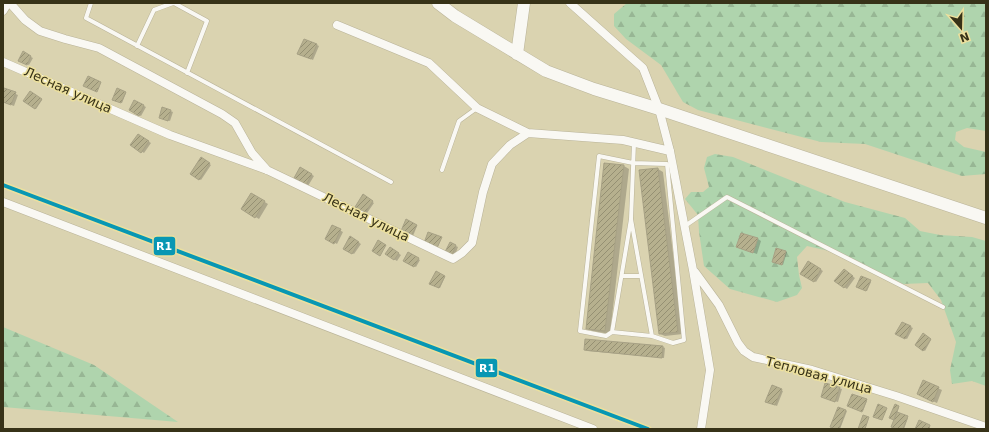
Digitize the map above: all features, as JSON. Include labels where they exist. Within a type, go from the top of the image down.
[{"type":"street","points":[[3,11],[9,3],[25,20],[40,31],[98,48],[222,114],[235,123],[252,153],[267,170]]},
{"type":"street","points":[[438,3],[455,16],[546,71],[594,89],[986,218]]},
{"type":"street","points":[[516,54],[524,3]]},
{"type":"street","points":[[570,3],[643,68],[658,109],[670,150],[710,370],[701,429]]},
{"type":"street","points":[[337,25],[429,63],[478,108],[528,133],[623,140],[670,150]]},
{"type":"street","name":"Лесная улица","points":[[3,62],[170,135],[267,170],[453,259],[462,253],[472,243],[483,192],[492,164],[510,145],[528,133]]},
{"type":"street","points":[[3,202],[593,429]]},
{"type":"street","name":"Тепловая улица","points":[[693,270],[719,305],[738,343],[744,351],[753,357],[819,372],[896,396],[986,427]]},
{"type":"lane","points":[[90,3],[86,18],[391,182]]},
{"type":"lane","points":[[137,46],[154,10],[173,3],[208,21],[187,73]]},
{"type":"lane","points":[[442,170],[459,121],[478,108]]},
{"type":"lane","points":[[612,332],[631,219],[634,142]]},
{"type":"lane","points":[[599,156],[633,162],[667,164],[684,340],[673,343],[652,336],[612,332],[606,336],[580,331],[599,156]]},
{"type":"lane","points":[[685,226],[727,197],[943,307]]},
{"type":"lane","points":[[631,219],[652,336]]},
{"type":"lane","points":[[622,276],[641,276]]},
{"type":"green space","points":[[627,3],[986,3],[986,131],[967,128],[956,132],[955,140],[964,147],[986,152],[986,174],[962,176],[865,144],[821,142],[698,110],[683,102],[661,65],[626,39],[614,26],[614,14]]},
{"type":"green space","points":[[715,154],[733,157],[845,202],[905,218],[920,231],[940,235],[972,237],[986,241],[986,386],[972,381],[952,384],[950,370],[956,342],[941,300],[928,283],[903,284],[842,254],[807,246],[797,257],[802,288],[797,295],[777,302],[730,289],[704,266],[698,215],[685,199],[691,192],[703,192],[709,187],[704,168],[707,157]]},
{"type":"green space","points":[[3,327],[94,365],[178,422],[3,407]]},
{"type":"building","points":[[304,39],[317,44],[311,59],[297,54]]},
{"type":"building","points":[[23,51],[31,56],[27,65],[18,61]]},
{"type":"building","points":[[88,76],[101,82],[97,92],[83,86]]},
{"type":"building","points":[[4,88],[16,92],[11,105],[3,102]]},
{"type":"building","points":[[117,88],[126,92],[121,103],[112,100]]},
{"type":"building","points":[[30,91],[42,99],[35,109],[23,101]]},
{"type":"building","points":[[134,100],[144,105],[139,116],[129,110]]},
{"type":"building","points":[[162,107],[171,110],[168,121],[159,118]]},
{"type":"building","points":[[138,134],[149,141],[141,153],[130,145]]},
{"type":"building","points":[[201,157],[210,163],[199,180],[190,174]]},
{"type":"building","points":[[604,163],[624,165],[605,331],[586,329]]},
{"type":"building","points":[[300,167],[312,174],[306,185],[294,178]]},
{"type":"building","points":[[658,168],[678,332],[659,334],[639,170]]},
{"type":"building","points":[[251,193],[265,201],[255,218],[241,209]]},
{"type":"building","points":[[363,194],[373,201],[365,213],[355,207]]},
{"type":"building","points":[[406,219],[417,225],[411,236],[401,231]]},
{"type":"building","points":[[332,225],[341,229],[334,244],[325,239]]},
{"type":"building","points":[[428,232],[442,237],[437,248],[424,243]]},
{"type":"building","points":[[741,233],[758,238],[753,253],[736,247]]},
{"type":"building","points":[[350,236],[359,242],[352,254],[343,249]]},
{"type":"building","points":[[378,240],[386,245],[380,256],[372,251]]},
{"type":"building","points":[[450,242],[456,245],[452,255],[445,252]]},
{"type":"building","points":[[390,247],[399,253],[394,260],[385,254]]},
{"type":"building","points":[[776,248],[786,251],[782,265],[772,262]]},
{"type":"building","points":[[408,252],[419,258],[414,267],[403,261]]},
{"type":"building","points":[[808,261],[821,269],[814,282],[800,274]]},
{"type":"building","points":[[844,269],[853,276],[844,288],[834,281]]},
{"type":"building","points":[[436,271],[445,276],[439,288],[429,284]]},
{"type":"building","points":[[861,276],[871,280],[866,291],[856,287]]},
{"type":"building","points":[[902,322],[911,326],[905,339],[895,334]]},
{"type":"building","points":[[923,333],[931,339],[923,351],[915,345]]},
{"type":"building","points":[[585,339],[663,346],[662,358],[584,350]]},
{"type":"building","points":[[923,380],[939,387],[933,402],[917,394]]},
{"type":"building","points":[[825,383],[840,387],[835,402],[821,397]]},
{"type":"building","points":[[772,385],[782,389],[775,405],[765,402]]},
{"type":"building","points":[[852,394],[867,399],[862,412],[847,406]]},
{"type":"building","points":[[878,404],[887,408],[882,420],[873,417]]},
{"type":"building","points":[[895,404],[899,406],[894,420],[889,418]]},
{"type":"building","points":[[838,407],[846,410],[839,429],[835,429],[830,427]]},
{"type":"building","points":[[897,412],[908,416],[903,429],[891,427]]},
{"type":"building","points":[[863,415],[869,417],[865,429],[858,429]]},
{"type":"building","points":[[919,420],[930,425],[929,429],[915,429]]},
{"type":"transit line","name":"R1","points":[[3,185],[648,429]]}]
